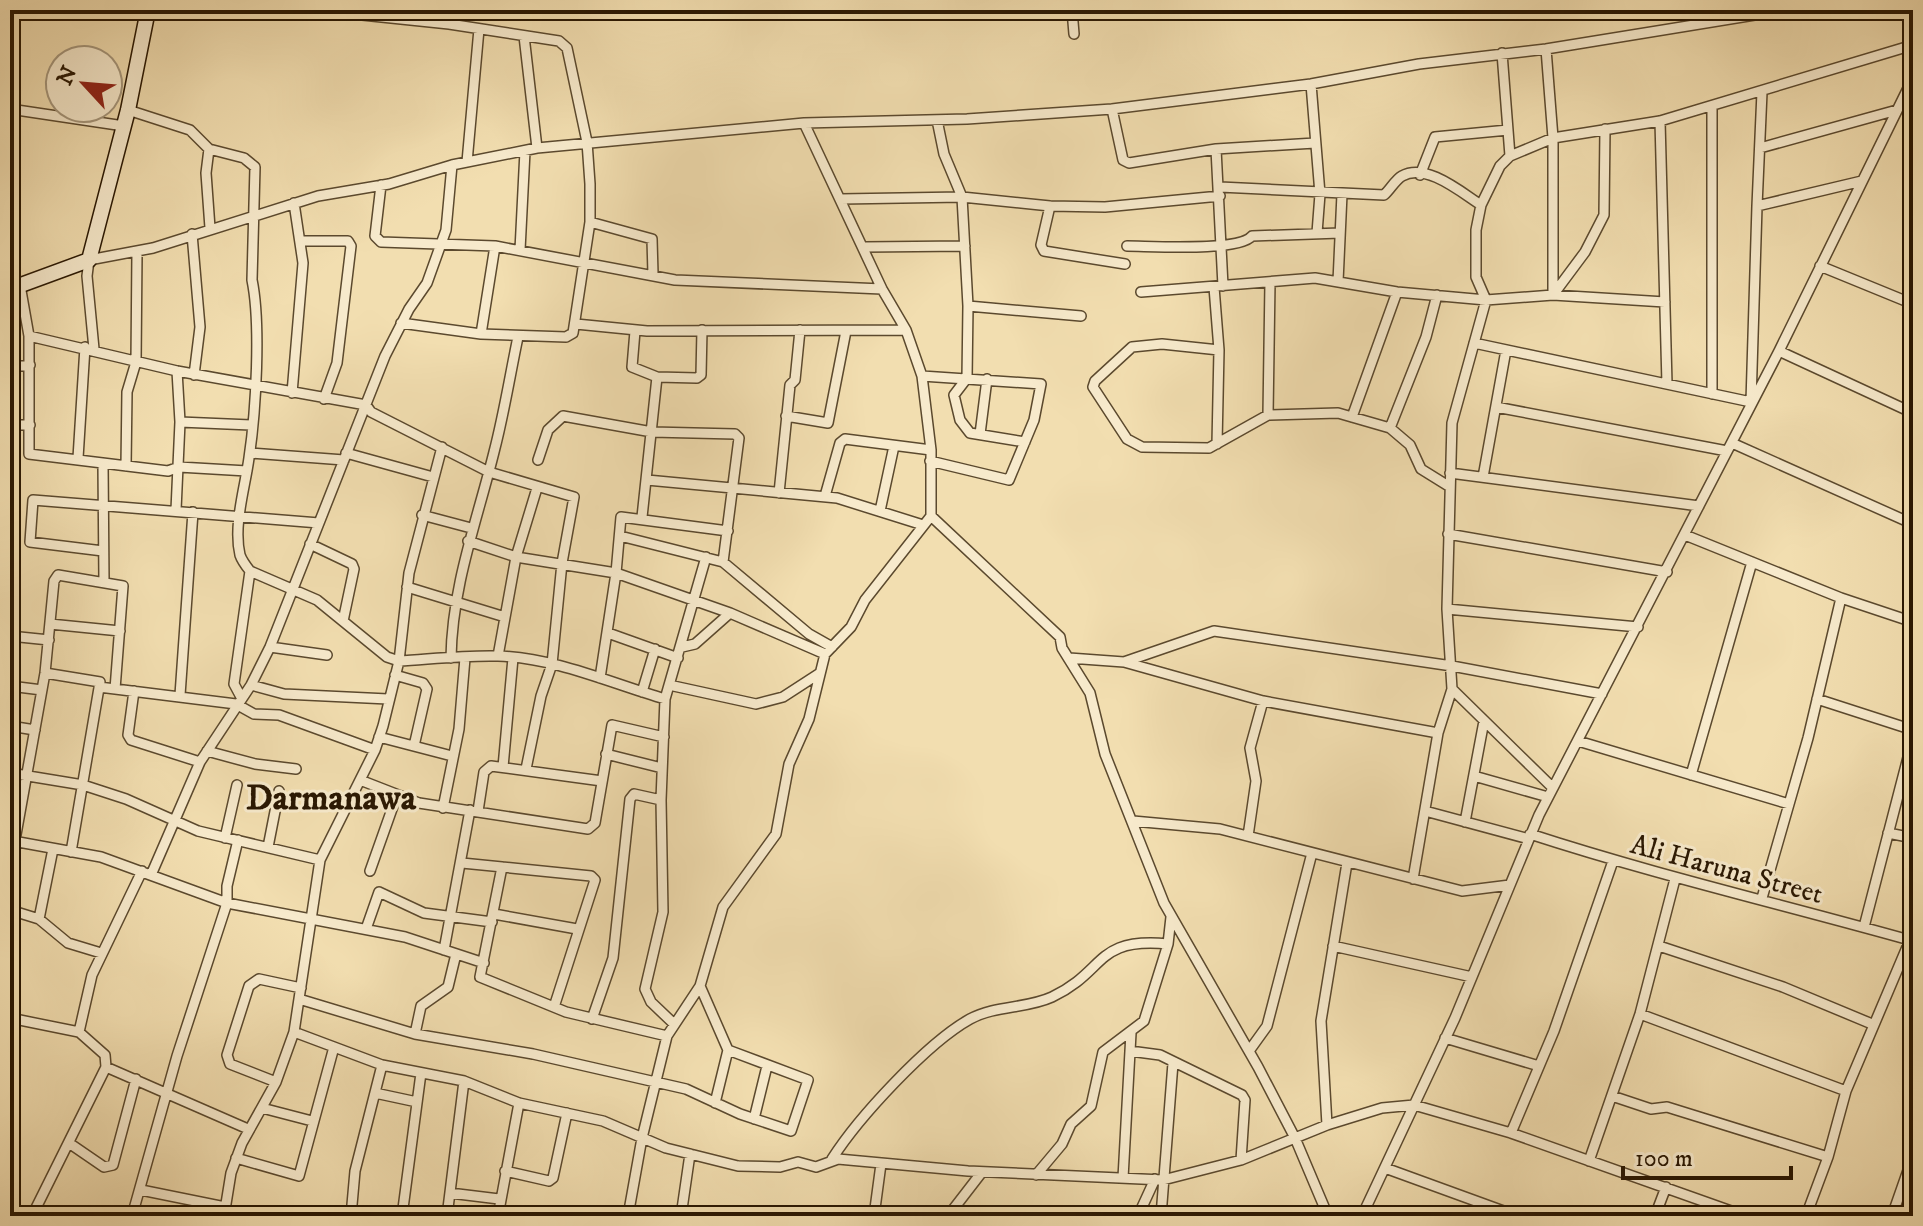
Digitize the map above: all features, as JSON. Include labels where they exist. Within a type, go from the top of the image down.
[{"type":"street","points":[[78,458],[90,348],[89,260],[128,110],[148,10]]},
{"type":"street","points":[[314,10],[559,41],[567,48],[587,142],[590,222],[576,324],[570,336],[518,337],[401,323]]},
{"type":"street","points":[[1072,10],[1074,34]]},
{"type":"street","points":[[247,471],[179,467],[168,471],[29,454],[29,336],[15,287],[89,260],[137,252],[294,203],[537,148],[804,123],[937,120],[1112,109],[1311,84],[1786,10]]},
{"type":"street","points":[[467,162],[479,29]]},
{"type":"street","points":[[524,36],[537,148]]},
{"type":"street","points":[[1413,879],[1438,733],[1452,689],[1447,609],[1452,423],[1486,300],[1479,287],[1474,251],[1481,205],[1500,166],[1510,156],[1553,138],[1660,121],[1712,108],[1913,45]]},
{"type":"street","points":[[1546,49],[1553,138],[1553,295]]},
{"type":"street","points":[[1502,53],[1510,156]]},
{"type":"street","points":[[1362,1216],[1445,1038],[1550,792],[1667,572],[1913,78]]},
{"type":"street","points":[[1311,84],[1320,194],[1317,233]]},
{"type":"street","points":[[1751,402],[1762,92]]},
{"type":"street","points":[[1712,108],[1712,394]]},
{"type":"street","points":[[10,109],[124,126]]},
{"type":"street","points":[[1112,109],[1126,162],[1216,149],[1315,143]]},
{"type":"street","points":[[128,110],[190,130],[209,149],[244,158],[254,164],[257,214],[252,250],[252,280],[257,297],[254,387],[250,453],[240,515],[240,555],[250,571],[317,600],[375,650],[399,661],[513,658],[552,664],[665,699]]},
{"type":"street","points":[[1760,148],[1897,110]]},
{"type":"street","points":[[937,120],[944,154],[962,197],[968,306],[967,378],[954,395],[957,412],[964,428],[970,433],[1025,442]]},
{"type":"street","points":[[1660,121],[1667,384]]},
{"type":"street","points":[[628,1216],[642,1138],[667,1036],[700,986],[723,907],[776,834],[789,764],[809,719],[828,651],[931,516],[930,455],[922,376],[906,330],[882,289],[865,247],[804,123]]},
{"type":"street","points":[[1553,295],[1585,252],[1604,215],[1605,129]]},
{"type":"street","points":[[1420,175],[1435,137],[1508,130]]},
{"type":"street","points":[[209,149],[206,173],[210,228]]},
{"type":"street","points":[[1216,149],[1222,245],[1217,444]]},
{"type":"street","points":[[520,250],[525,151]]},
{"type":"street","points":[[79,1032],[101,953],[175,819],[200,762],[238,700],[251,685],[270,647],[401,323],[427,283],[449,216],[452,165]]},
{"type":"street","points":[[841,199],[962,197],[1050,206],[1110,206],[1220,191],[1384,195],[1401,177],[1420,175],[1439,179],[1481,205]]},
{"type":"street","points":[[1757,206],[1862,181]]},
{"type":"street","points":[[381,185],[375,236],[378,241],[495,246],[675,280],[882,289]]},
{"type":"street","points":[[1338,282],[1342,194]]},
{"type":"street","points":[[292,393],[302,277],[301,241],[294,203]]},
{"type":"street","points":[[1050,206],[1041,245],[1044,251],[1125,264]]},
{"type":"street","points":[[590,222],[653,239],[653,274]]},
{"type":"street","points":[[1127,246],[1222,245],[1246,241],[1251,236],[1340,233]]},
{"type":"street","points":[[192,234],[200,327],[194,375]]},
{"type":"street","points":[[301,241],[348,241],[351,246],[337,363],[324,399]]},
{"type":"street","points":[[481,334],[495,246]]},
{"type":"street","points":[[865,247],[965,246]]},
{"type":"street","points":[[126,466],[126,404],[136,362],[137,252]]},
{"type":"street","points":[[1820,266],[1913,304]]},
{"type":"street","points":[[1141,292],[1315,278],[1397,292],[1486,300],[1553,295],[1665,302]]},
{"type":"street","points":[[1268,415],[1270,282]]},
{"type":"street","points":[[1352,417],[1397,292]]},
{"type":"street","points":[[1390,428],[1426,337],[1437,295]]},
{"type":"street","points":[[968,306],[1081,316]]},
{"type":"street","points":[[576,324],[635,331],[906,330]]},
{"type":"street","points":[[635,331],[631,365],[657,377],[699,378],[702,330]]},
{"type":"street","points":[[779,493],[786,416],[790,385],[795,379],[800,330]]},
{"type":"street","points":[[786,416],[828,423],[846,331]]},
{"type":"street","points":[[29,336],[194,375],[366,405],[371,412],[489,472],[575,498],[562,563],[552,664],[541,696],[526,769]]},
{"type":"street","points":[[451,658],[456,601],[468,541],[489,472],[518,337]]},
{"type":"street","points":[[1474,343],[1751,402]]},
{"type":"street","points":[[1219,350],[1162,344],[1132,347],[1092,385],[1127,439],[1135,445],[1201,449],[1217,444],[1268,415],[1338,413],[1390,428],[1410,445],[1427,475],[1450,487]]},
{"type":"street","points":[[1483,477],[1506,350]]},
{"type":"street","points":[[1779,351],[1913,413]]},
{"type":"street","points":[[10,367],[30,365]]},
{"type":"street","points":[[176,510],[180,422],[177,371]]},
{"type":"street","points":[[825,496],[842,440],[894,446],[1009,480],[1036,414],[1041,384],[922,376]]},
{"type":"street","points":[[642,517],[657,377]]},
{"type":"street","points":[[980,434],[987,379]]},
{"type":"street","points":[[1496,407],[1729,447],[1913,524]]},
{"type":"street","points":[[538,460],[548,430],[563,416],[652,432],[735,434],[739,438],[723,562]]},
{"type":"street","points":[[180,422],[251,425]]},
{"type":"street","points":[[10,425],[30,425]]},
{"type":"street","points":[[880,511],[894,446]]},
{"type":"street","points":[[141,1190],[224,1211],[236,1158],[248,1129],[276,1082],[294,1032],[320,860],[379,737],[399,661],[407,587],[422,515],[442,447]]},
{"type":"street","points":[[250,453],[345,457],[433,477]]},
{"type":"street","points":[[103,464],[104,582]]},
{"type":"street","points":[[1450,473],[1699,506]]},
{"type":"street","points":[[647,480],[825,496],[923,525]]},
{"type":"street","points":[[498,656],[516,557],[537,488]]},
{"type":"street","points":[[103,551],[29,541],[33,500],[319,523]]},
{"type":"street","points":[[180,695],[193,512]]},
{"type":"street","points":[[422,515],[471,528]]},
{"type":"street","points":[[600,678],[622,516],[728,531]]},
{"type":"street","points":[[931,516],[1060,637],[1062,648],[1090,693],[1105,754],[1171,917],[1249,1051],[1295,1138],[1328,1216]]},
{"type":"street","points":[[1448,534],[1667,572]]},
{"type":"street","points":[[1685,535],[1841,598],[1913,620]]},
{"type":"street","points":[[620,536],[723,562],[828,651]]},
{"type":"street","points":[[468,541],[516,557],[616,573],[828,651]]},
{"type":"street","points":[[310,544],[352,564],[354,569],[343,621]]},
{"type":"street","points":[[673,1023],[651,1002],[645,989],[663,912],[661,800],[665,699],[706,557]]},
{"type":"street","points":[[1691,775],[1752,562]]},
{"type":"street","points":[[250,571],[234,684],[238,700],[254,714],[279,715],[375,750]]},
{"type":"street","points":[[10,868],[13,836],[45,673],[54,581],[58,575],[123,586],[115,689]]},
{"type":"street","points":[[407,587],[505,617]]},
{"type":"street","points":[[1762,898],[1817,699],[1841,598]]},
{"type":"street","points":[[1447,609],[1638,627]]},
{"type":"street","points":[[608,633],[655,649],[680,653],[730,613]]},
{"type":"street","points":[[50,624],[120,631]]},
{"type":"street","points":[[1124,662],[1214,631],[1452,666],[1602,694]]},
{"type":"street","points":[[10,636],[49,640]]},
{"type":"street","points":[[270,647],[327,655]]},
{"type":"street","points":[[642,692],[655,649]]},
{"type":"street","points":[[443,808],[459,729],[465,658]]},
{"type":"street","points":[[503,767],[513,658]]},
{"type":"street","points":[[1069,658],[1124,662],[1263,701],[1438,733]]},
{"type":"street","points":[[45,673],[98,680],[71,852]]},
{"type":"street","points":[[669,685],[756,704],[783,697],[820,673]]},
{"type":"street","points":[[395,675],[423,683],[427,689],[414,746]]},
{"type":"street","points":[[251,685],[284,694],[388,699]]},
{"type":"street","points":[[10,686],[42,690]]},
{"type":"street","points":[[99,687],[238,700]]},
{"type":"street","points":[[1452,689],[1550,792]]},
{"type":"street","points":[[134,691],[128,735],[131,740],[200,762]]},
{"type":"street","points":[[1817,699],[1913,730]]},
{"type":"street","points":[[1248,836],[1256,781],[1250,748],[1263,701]]},
{"type":"street","points":[[1465,822],[1484,721]]},
{"type":"street","points":[[360,780],[443,808],[593,828],[612,725],[664,737]]},
{"type":"street","points":[[10,726],[35,730]]},
{"type":"street","points":[[379,737],[452,756]]},
{"type":"street","points":[[1864,927],[1913,738]]},
{"type":"street","points":[[1578,741],[1789,804]]},
{"type":"street","points":[[207,751],[255,764],[296,769]]},
{"type":"street","points":[[606,754],[662,768]]},
{"type":"street","points":[[444,950],[484,772],[491,766],[602,781]]},
{"type":"street","points":[[10,773],[83,785],[225,838],[320,860]]},
{"type":"street","points":[[1474,776],[1550,792]]},
{"type":"street","points":[[225,838],[237,785]]},
{"type":"street","points":[[268,847],[279,791]]},
{"type":"street","points":[[592,1019],[613,958],[630,799],[634,794],[661,800]]},
{"type":"street","points":[[370,871],[397,795]]},
{"type":"street","name":"Ali Haruna Street","points":[[1425,811],[1530,836],[1675,879],[1762,898],[1911,941]]},
{"type":"street","points":[[1133,821],[1205,826],[1475,892],[1510,885]]},
{"type":"street","points":[[1888,833],[1913,838]]},
{"type":"street","points":[[13,836],[146,873],[227,903],[366,929],[484,963]]},
{"type":"street","points":[[132,1216],[167,1092],[227,903],[227,886],[238,840]]},
{"type":"street","points":[[39,919],[53,849]]},
{"type":"street","points":[[1249,1051],[1267,1026],[1312,853]]},
{"type":"street","points":[[1511,1133],[1539,1066],[1613,861]]},
{"type":"street","points":[[462,863],[594,877],[593,894],[577,929],[554,1007]]},
{"type":"street","points":[[1327,1125],[1321,1021],[1347,863]]},
{"type":"street","points":[[502,867],[482,978],[592,1019],[667,1036]]},
{"type":"street","points":[[1589,1161],[1640,1014],[1675,879]]},
{"type":"street","points":[[366,929],[379,892],[410,909],[451,917],[493,918],[577,929]]},
{"type":"street","points":[[10,910],[39,919],[68,943],[101,953]]},
{"type":"street","points":[[1036,1175],[1062,1144],[1071,1124],[1091,1106],[1103,1052],[1144,1021],[1168,944],[1171,917]]},
{"type":"street","points":[[832,1159],[854,1128],[923,1057],[970,1019],[1005,1006],[1031,1004],[1052,997],[1079,983],[1099,959],[1124,944],[1136,941],[1168,944]]},
{"type":"street","points":[[1806,1216],[1828,1157],[1846,1091],[1872,1024],[1911,941]]},
{"type":"street","points":[[1333,946],[1472,977]]},
{"type":"street","points":[[1659,946],[1783,987],[1872,1024]]},
{"type":"street","points":[[415,1034],[421,1006],[448,987],[456,954]]},
{"type":"street","points":[[276,1082],[230,1064],[227,1055],[249,986],[259,979],[301,988]]},
{"type":"street","points":[[700,986],[728,1050],[715,1103]]},
{"type":"street","points":[[299,999],[415,1034],[533,1054],[686,1089],[754,1119],[791,1131],[809,1083],[805,1078],[728,1050]]},
{"type":"street","points":[[1640,1014],[1846,1091]]},
{"type":"street","points":[[10,1018],[79,1032],[92,1039],[105,1055],[106,1067],[32,1216]]},
{"type":"street","points":[[294,1032],[382,1065],[464,1081],[519,1103],[616,1125],[642,1138],[690,1154],[753,1167],[810,1165],[832,1159],[982,1172],[1159,1180],[1241,1160],[1327,1125],[1382,1108],[1414,1105],[1511,1133],[1738,1215]]},
{"type":"street","points":[[1123,1178],[1131,1033]]},
{"type":"street","points":[[1445,1038],[1539,1066]]},
{"type":"street","points":[[236,1158],[297,1177],[334,1047]]},
{"type":"street","points":[[1130,1051],[1160,1055],[1245,1100],[1241,1160]]},
{"type":"street","points":[[1161,1216],[1159,1180],[1173,1063]]},
{"type":"street","points":[[351,1216],[355,1171],[382,1065]]},
{"type":"street","points":[[754,1119],[767,1066]]},
{"type":"street","points":[[106,1067],[248,1129]]},
{"type":"street","points":[[402,1216],[421,1073]]},
{"type":"street","points":[[69,1143],[104,1167],[113,1165],[136,1079]]},
{"type":"street","points":[[447,1216],[464,1081]]},
{"type":"street","points":[[375,1093],[417,1102]]},
{"type":"street","points":[[1612,1096],[1651,1109],[1667,1107],[1828,1157]]},
{"type":"street","points":[[498,1216],[519,1103]]},
{"type":"street","points":[[262,1108],[312,1121]]},
{"type":"street","points":[[505,1171],[549,1181],[553,1178],[567,1113]]},
{"type":"street","points":[[681,1216],[690,1154]]},
{"type":"street","points":[[1892,1216],[1913,1156]]},
{"type":"street","points":[[874,1216],[881,1164]]},
{"type":"street","points":[[1385,1168],[1517,1216]]},
{"type":"street","points":[[948,1216],[982,1172]]},
{"type":"street","points":[[1138,1216],[1159,1180]]},
{"type":"street","points":[[1655,1216],[1666,1187]]},
{"type":"street","points":[[450,1193],[499,1199]]},
{"type":"street","points":[[271,1216],[275,1213],[289,1216]]},
{"type":"district","name":"Darmanawa","points":[[331,796]]}]
